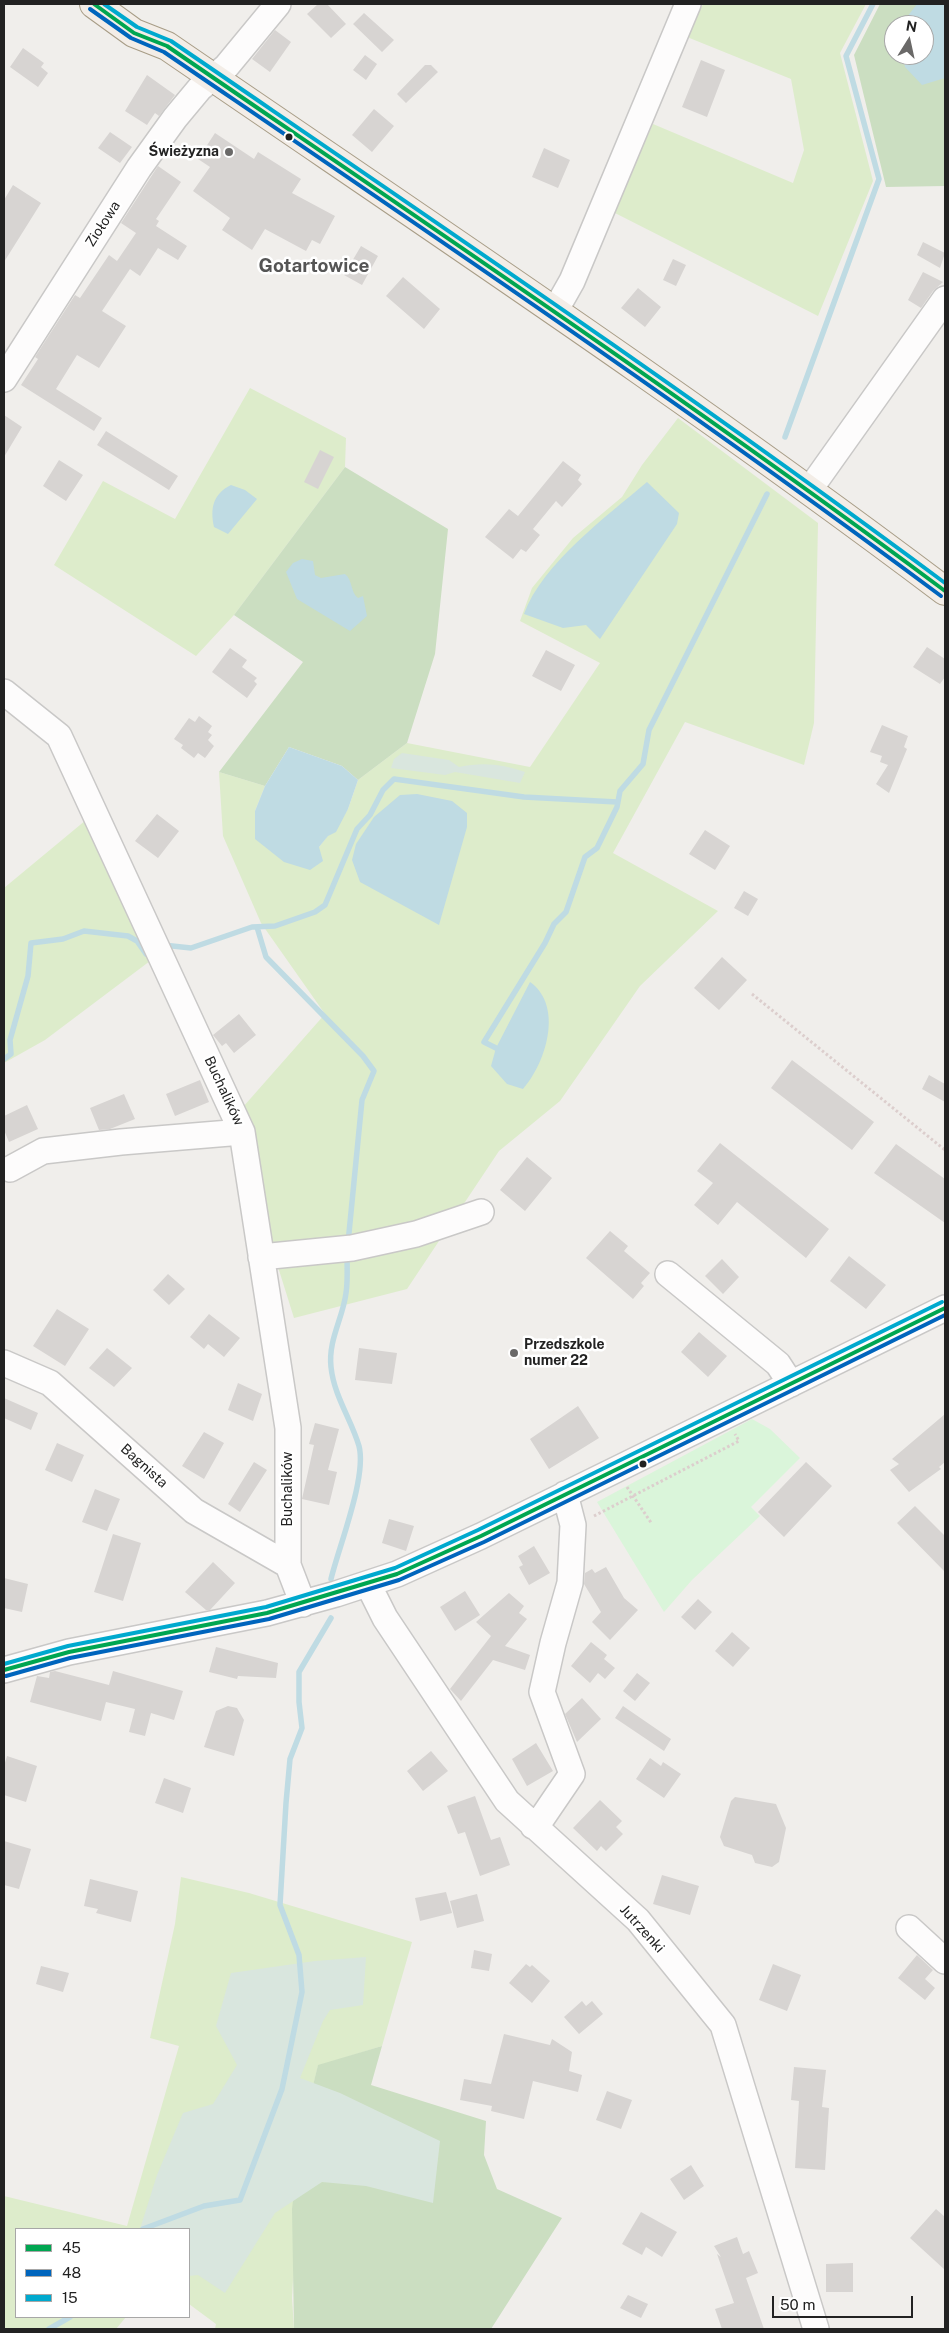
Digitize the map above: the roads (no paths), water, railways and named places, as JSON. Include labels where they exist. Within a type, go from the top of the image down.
[{"type":"main road","points":[[94,4],[134,33],[167,46],[555,311],[810,488],[945,591]]},
{"type":"main road","points":[[124,4],[145,19],[167,46]]},
{"type":"street","name":"Ziołowa","points":[[4,379],[139,168],[184,106],[212,77],[226,67],[278,4]]},
{"type":"street","points":[[555,311],[572,281],[688,4]]},
{"type":"street","points":[[810,488],[945,299]]},
{"type":"street","name":"Buchalików","points":[[4,692],[59,736],[242,1132],[288,1428],[288,1565],[303,1604]]},
{"type":"street","points":[[10,1169],[43,1151],[121,1142],[242,1132]]},
{"type":"street","points":[[261,1257],[347,1248],[416,1234],[481,1212]]},
{"type":"street","points":[[668,1274],[778,1364],[791,1384]]},
{"type":"street","points":[[4,1670],[69,1652],[187,1630],[303,1604],[368,1584],[438,1556],[945,1308]]},
{"type":"street","name":"Bagnista","points":[[4,1363],[50,1383],[194,1511],[288,1565]]},
{"type":"street","points":[[533,1826],[540,1821],[572,1774],[542,1692],[553,1643],[570,1583],[573,1525],[566,1494]]},
{"type":"street","name":"Jutrzenki","points":[[368,1584],[385,1618],[507,1800],[533,1826],[638,1920],[723,2025],[816,2329]]},
{"type":"street","points":[[909,1928],[945,1961]]},
{"type":"water","points":[[917,4],[945,4],[945,78],[922,85],[905,67],[905,65],[934,65],[934,15],[909,15]]},
{"type":"water","points":[[647,482],[679,513],[677,524],[600,639],[586,625],[563,628],[524,614],[533,595],[560,559],[595,526]]},
{"type":"water","points":[[231,485],[245,490],[257,499],[228,534],[214,527],[212,514],[217,497]]},
{"type":"water","points":[[302,559],[313,561],[315,575],[321,578],[345,574],[355,595],[358,598],[363,596],[367,616],[350,631],[297,599],[286,572],[293,563]]},
{"type":"water","points":[[289,747],[342,766],[358,780],[348,809],[336,832],[328,836],[319,847],[323,861],[310,870],[284,862],[255,839],[255,811],[265,786]]},
{"type":"water","points":[[417,794],[452,801],[467,813],[467,827],[439,925],[360,882],[352,860],[356,844],[374,817],[400,795]]},
{"type":"water","points":[[530,982],[540,992],[546,1005],[549,1020],[548,1035],[539,1065],[523,1089],[507,1084],[491,1066],[496,1048]]},
{"type":"waterway","points":[[785,437],[879,179],[846,56],[873,4]]},
{"type":"waterway","points":[[496,1048],[484,1042],[545,943],[554,924],[566,912],[585,857],[597,848],[617,807],[620,791],[643,764],[649,730],[767,494]]},
{"type":"waterway","points":[[163,945],[191,948],[252,927],[275,926],[315,912],[325,905],[357,829],[370,815],[383,790],[394,779],[524,797],[617,802]]},
{"type":"waterway","points":[[257,927],[266,957],[363,1056],[374,1071],[362,1100],[348,1243]]},
{"type":"waterway","points":[[4,1059],[11,1054],[10,1040],[28,976],[31,943],[63,939],[84,931],[128,936],[137,941],[146,954]]},
{"type":"waterway","points":[[331,1579],[356,1493],[360,1459],[356,1436],[339,1398],[331,1367],[334,1338],[346,1293],[347,1255]]},
{"type":"waterway","points":[[146,2228],[204,2206],[240,2200],[282,2089],[302,1992],[299,1955],[280,1905],[290,1759],[302,1728],[299,1702],[299,1672],[331,1618]]},
{"type":"waterway","points":[[49,2329],[68,2318]]},
{"type":"place","name":"Świeżyzna","points":[[229,152]]},
{"type":"place","name":"Przedszkole numer 22","points":[[514,1353]]},
{"type":"district","name":"Gotartowice","points":[[314,266]]}]
